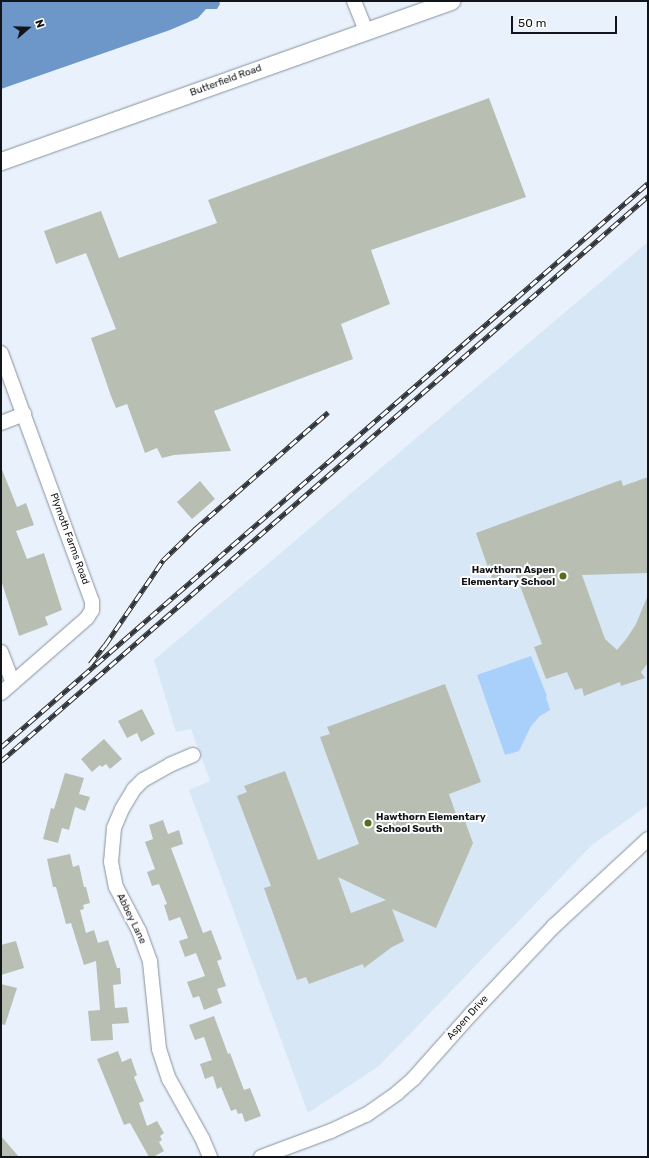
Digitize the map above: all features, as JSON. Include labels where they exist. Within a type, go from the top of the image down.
[{"type":"main road","name":"Butterfield Road","points":[[1,161],[451,1]]},
{"type":"street","points":[[354,1],[366,31]]},
{"type":"street","name":"Plymoth Farms Road","points":[[1,353],[92,601],[92,610],[87,618],[1,693]]},
{"type":"street","points":[[1,423],[24,414]]},
{"type":"street","points":[[1,652],[13,683]]},
{"type":"street","name":"Abbey Lane","points":[[192,755],[143,780],[134,789],[122,809],[114,828],[111,862],[116,887],[139,932],[150,962],[159,1049],[169,1079],[202,1138],[210,1157]]},
{"type":"street","name":"Aspen Drive","points":[[261,1157],[331,1131],[366,1115],[397,1093],[414,1078],[472,1013],[554,926],[648,839]]},
{"type":"shaded area","points":[[1,1],[219,1],[220,4],[217,9],[206,9],[198,18],[170,30],[1,89]]},
{"type":"shaded area","points":[[648,242],[648,805],[592,845],[379,1066],[308,1113],[189,790],[210,781],[191,729],[176,732],[154,660]]},
{"type":"shaded area","points":[[531,656],[547,696],[550,710],[540,716],[531,726],[519,751],[505,755],[477,675]]},
{"type":"building","points":[[489,98],[526,197],[371,250],[390,304],[341,324],[353,359],[214,411],[231,451],[174,455],[162,458],[157,448],[145,453],[127,404],[116,408],[91,338],[116,329],[86,253],[56,264],[44,231],[101,211],[119,258],[217,223],[208,200]]},
{"type":"building","points":[[1,467],[17,507],[26,503],[34,525],[16,531],[27,559],[44,553],[62,610],[45,617],[48,625],[19,636],[1,580]]},
{"type":"building","points":[[648,477],[648,573],[582,575],[605,639],[617,650],[636,624],[648,595],[648,663],[641,672],[645,678],[621,686],[620,682],[584,696],[582,688],[575,690],[567,672],[546,679],[534,647],[542,644],[514,570],[492,579],[476,533],[621,480],[623,486]]},
{"type":"building","points":[[200,481],[215,499],[192,519],[177,502]]},
{"type":"building","points":[[445,684],[481,782],[449,794],[459,823],[465,821],[473,843],[436,928],[392,909],[404,941],[392,947],[364,968],[363,964],[309,984],[306,977],[297,980],[264,888],[271,886],[237,796],[247,792],[244,786],[285,771],[318,860],[359,844],[320,737],[330,734],[327,727]],"holes":[[[338,877],[386,900],[351,913]]]},
{"type":"building","points":[[142,709],[155,734],[141,742],[137,733],[127,738],[118,721]]},
{"type":"building","points":[[104,739],[122,759],[110,769],[106,764],[102,767],[100,765],[92,772],[81,759]]},
{"type":"building","points":[[65,773],[84,778],[79,794],[90,797],[85,811],[75,807],[69,830],[62,828],[58,843],[43,839],[51,808],[54,809]]},
{"type":"building","points":[[163,820],[168,834],[179,830],[183,844],[171,848],[203,933],[211,930],[222,959],[217,961],[226,986],[217,989],[222,1003],[204,1010],[199,996],[193,998],[187,982],[205,976],[196,953],[185,957],[179,941],[188,938],[180,917],[169,921],[164,905],[167,904],[159,884],[152,886],[147,872],[155,869],[145,842],[153,839],[149,825]]},
{"type":"building","points":[[70,854],[73,867],[79,865],[84,887],[86,887],[90,903],[83,905],[84,909],[80,910],[86,933],[94,930],[98,943],[108,940],[117,968],[120,968],[121,984],[113,985],[115,1008],[127,1007],[129,1023],[112,1024],[113,1040],[91,1041],[88,1011],[100,1010],[96,961],[84,965],[71,923],[66,924],[56,887],[53,887],[47,859]]},
{"type":"building","points":[[16,941],[24,968],[1,975],[1,945]]},
{"type":"building","points":[[1,984],[17,988],[5,1025],[1,1024]]},
{"type":"building","points":[[214,1016],[228,1054],[230,1053],[244,1090],[250,1088],[261,1116],[245,1122],[242,1113],[238,1114],[236,1109],[231,1111],[221,1087],[217,1089],[213,1076],[205,1079],[200,1064],[212,1060],[204,1037],[195,1040],[189,1025]]},
{"type":"building","points":[[118,1051],[122,1062],[131,1058],[137,1075],[134,1077],[144,1101],[139,1103],[147,1126],[157,1121],[164,1133],[160,1136],[162,1140],[159,1142],[164,1151],[153,1157],[149,1157],[130,1123],[124,1125],[97,1059]]},
{"type":"building","points":[[1,1136],[19,1157],[1,1157]]},
{"type":"railway","points":[[1,747],[648,183]]},
{"type":"railway","points":[[1,761],[648,196]]},
{"type":"railway","points":[[90,664],[105,645],[163,560],[195,529],[328,412]]},
{"type":"place","name":"Hawthorn Aspen Elementary School","points":[[563,576]]},
{"type":"place","name":"Hawthorn Elementary School South","points":[[368,823]]}]
